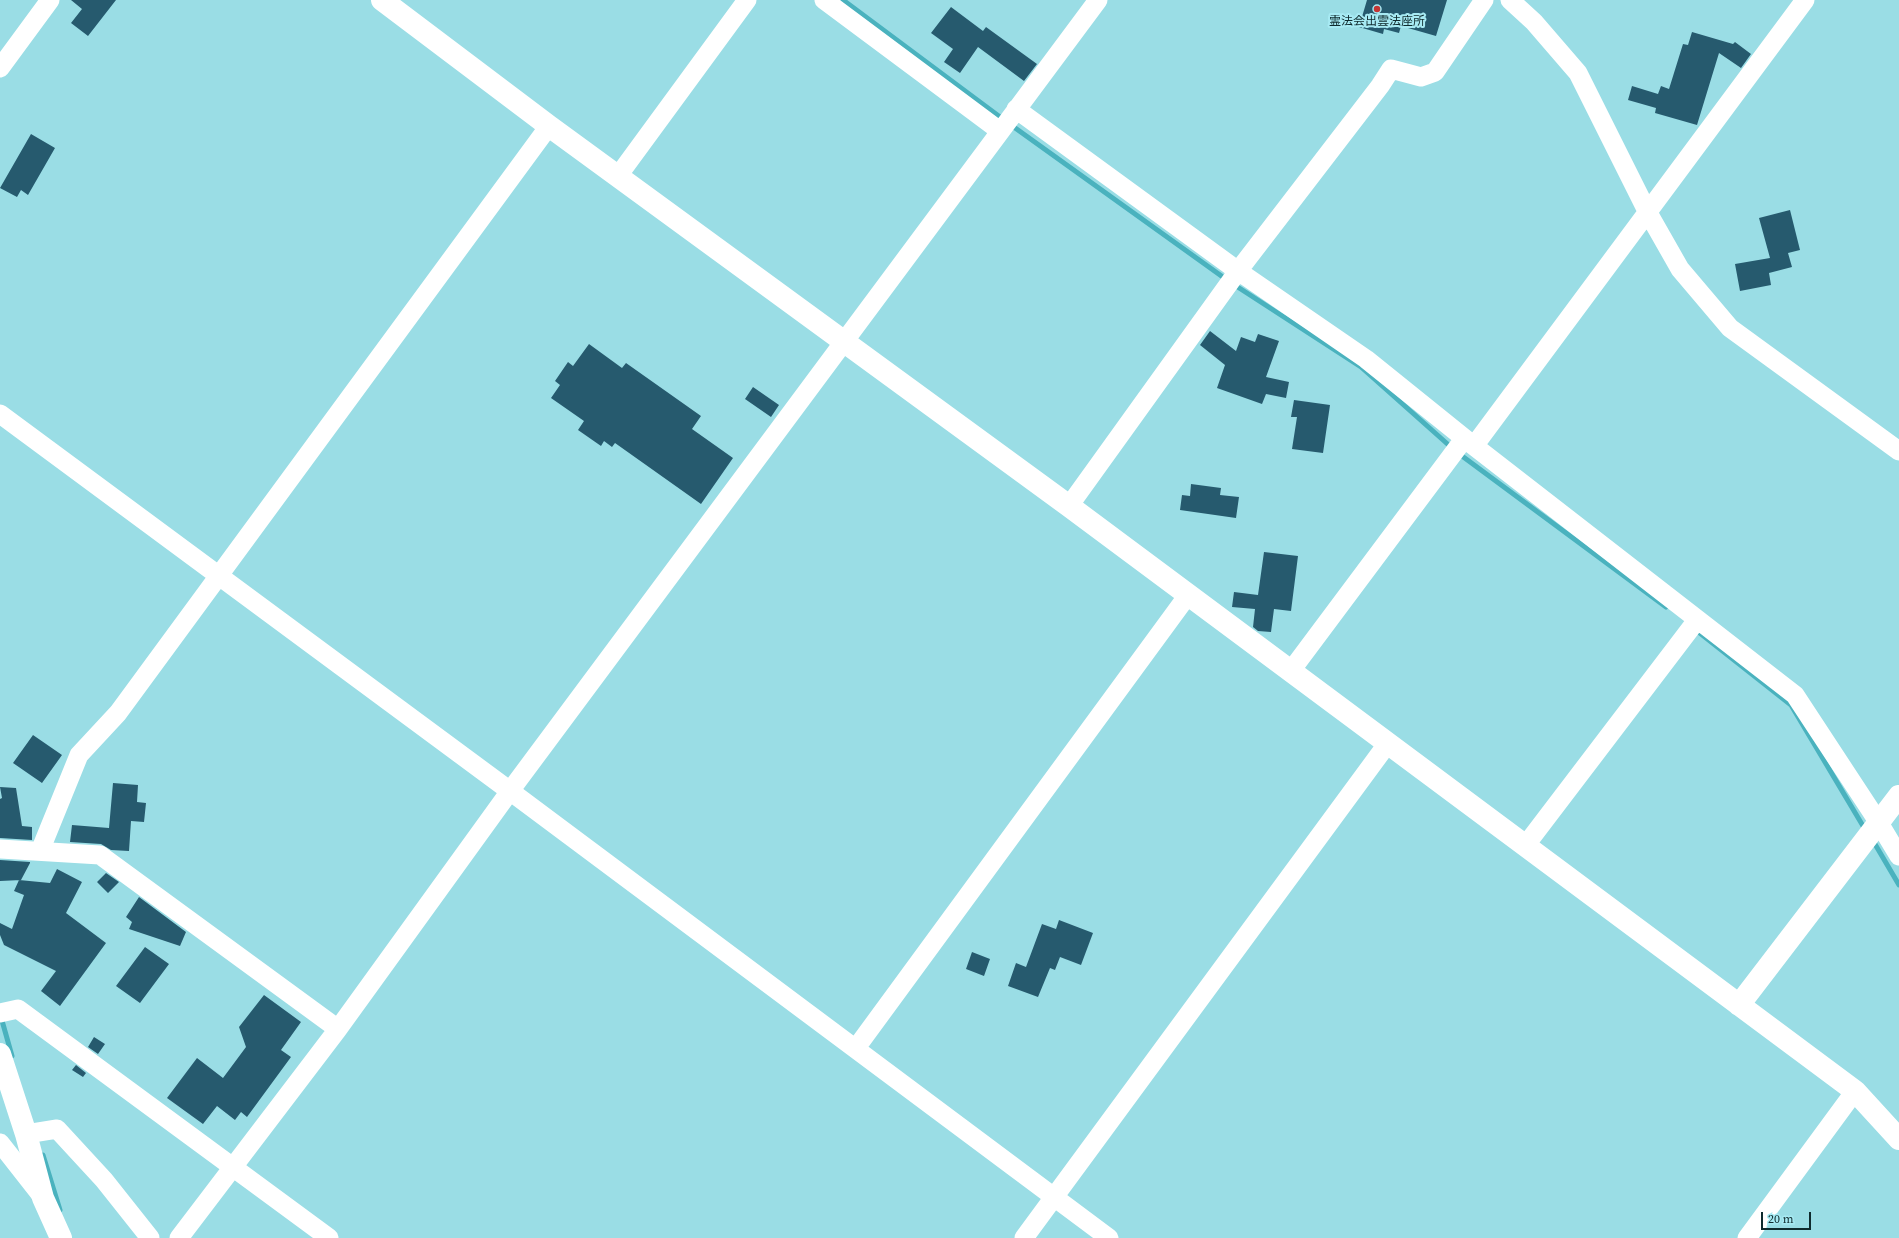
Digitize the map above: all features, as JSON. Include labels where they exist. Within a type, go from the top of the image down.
[{"type":"street","points":[[0,68],[50,0]]},
{"type":"street","points":[[618,176],[747,0]]},
{"type":"street","points":[[824,0],[1000,131]]},
{"type":"street","points":[[178,1238],[338,1029],[510,791],[843,341],[1098,0]]},
{"type":"street","points":[[1069,506],[1238,271],[1380,86],[1390,69],[1421,77],[1435,72],[1484,0]]},
{"type":"street","points":[[1510,0],[1534,22],[1578,73],[1647,211],[1680,269],[1730,328],[1899,451]]},
{"type":"street","points":[[1290,672],[1469,443],[1647,211],[1805,0]]},
{"type":"street","points":[[393,3],[549,126],[1069,506],[1290,672],[1855,1091],[1899,1139]]},
{"type":"street","points":[[1016,109],[1238,271],[1366,359],[1469,443],[1795,695],[1880,823],[1899,856]]},
{"type":"street","points":[[40,851],[79,755],[118,714],[549,126]]},
{"type":"street","points":[[0,414],[856,1048],[1109,1238]]},
{"type":"street","points":[[856,1048],[1188,595]]},
{"type":"street","points":[[1525,846],[1697,620]]},
{"type":"street","points":[[1024,1238],[1385,747],[1390,746]]},
{"type":"street","points":[[1739,1006],[1880,823],[1899,796]]},
{"type":"street","points":[[0,849],[100,855],[338,1029]]},
{"type":"street","points":[[0,1013],[18,1009],[329,1238]]},
{"type":"street","points":[[0,1054],[26,1134],[43,1198],[61,1238]]},
{"type":"street","points":[[1747,1238],[1855,1091]]},
{"type":"street","points":[[26,1134],[57,1129],[104,1180],[150,1238]]},
{"type":"street","points":[[0,1142],[43,1198]]},
{"type":"building","points":[[71,0],[116,0],[88,36],[71,23],[82,9]]},
{"type":"building","points":[[1367,0],[1447,0],[1436,36],[1401,26],[1399,33],[1384,29],[1383,34],[1359,27]]},
{"type":"building","points":[[951,7],[983,31],[986,27],[1037,64],[1024,81],[978,47],[960,73],[944,62],[953,49],[931,33]]},
{"type":"building","points":[[1692,32],[1733,44],[1735,42],[1751,54],[1741,68],[1719,53],[1697,125],[1655,113],[1656,108],[1628,100],[1632,86],[1658,94],[1661,86],[1669,89],[1683,44],[1688,45]]},
{"type":"building","points":[[31,134],[55,148],[28,195],[21,190],[17,197],[0,188]]},
{"type":"building","points":[[1790,210],[1800,250],[1788,253],[1792,267],[1769,273],[1771,285],[1740,291],[1735,264],[1770,258],[1759,218]]},
{"type":"building","points":[[1210,331],[1236,351],[1241,337],[1255,342],[1258,334],[1279,341],[1266,377],[1289,382],[1286,398],[1266,394],[1262,404],[1217,388],[1225,365],[1200,345]]},
{"type":"building","points":[[589,344],[622,368],[626,363],[701,416],[692,429],[733,458],[701,504],[615,443],[612,447],[604,441],[601,446],[578,430],[584,421],[551,398],[560,385],[555,381],[568,362],[573,366]]},
{"type":"building","points":[[753,387],[779,405],[771,417],[745,399]]},
{"type":"building","points":[[1294,400],[1330,405],[1323,453],[1292,449],[1297,417],[1291,417]]},
{"type":"building","points":[[1191,484],[1221,488],[1220,495],[1239,497],[1236,518],[1180,510],[1182,495],[1190,496]]},
{"type":"building","points":[[1264,552],[1298,556],[1291,611],[1274,609],[1271,632],[1258,631],[1253,627],[1255,609],[1232,607],[1234,592],[1258,595]]},
{"type":"building","points":[[33,735],[62,755],[42,783],[13,763]]},
{"type":"building","points":[[113,783],[138,785],[137,802],[146,803],[144,822],[131,821],[129,851],[111,850],[101,844],[70,842],[72,825],[109,828]]},
{"type":"building","points":[[0,787],[16,788],[22,826],[32,827],[32,840],[0,838],[0,799],[2,798]]},
{"type":"building","points":[[0,860],[30,863],[21,880],[0,881]]},
{"type":"building","points":[[57,869],[82,882],[66,913],[106,943],[60,1006],[41,991],[56,971],[4,945],[0,935],[0,923],[12,929],[24,895],[14,891],[19,880],[50,883]]},
{"type":"building","points":[[106,873],[119,882],[108,893],[97,882]]},
{"type":"building","points":[[139,897],[186,932],[180,946],[129,929],[132,922],[126,917]]},
{"type":"building","points":[[1059,920],[1093,933],[1081,965],[1060,957],[1055,970],[1050,968],[1038,997],[1008,986],[1016,963],[1026,967],[1042,924],[1056,929]]},
{"type":"building","points":[[145,947],[169,964],[140,1003],[116,986]]},
{"type":"building","points":[[972,952],[990,959],[984,976],[966,969]]},
{"type":"building","points":[[264,995],[301,1022],[281,1050],[291,1057],[247,1117],[241,1112],[235,1120],[217,1106],[203,1124],[167,1098],[197,1058],[223,1078],[246,1047],[239,1027]]},
{"type":"building","points":[[94,1037],[105,1044],[98,1054],[88,1047]]},
{"type":"building","points":[[76,1065],[86,1073],[83,1077],[72,1070]]},
{"type":"waterway","points":[[843,0],[1004,120]]},
{"type":"waterway","points":[[1011,125],[1227,280]]},
{"type":"waterway","points":[[1233,284],[1361,367],[1452,448]]},
{"type":"waterway","points":[[1458,453],[1666,607]]},
{"type":"waterway","points":[[1696,630],[1791,705],[1866,831]]},
{"type":"waterway","points":[[1872,839],[1899,885]]},
{"type":"waterway","points":[[1,1017],[12,1056]]},
{"type":"waterway","points":[[43,1155],[60,1210]]},
{"type":"place","name":"霊法会出雲法座所","points":[[1377,9]]}]
